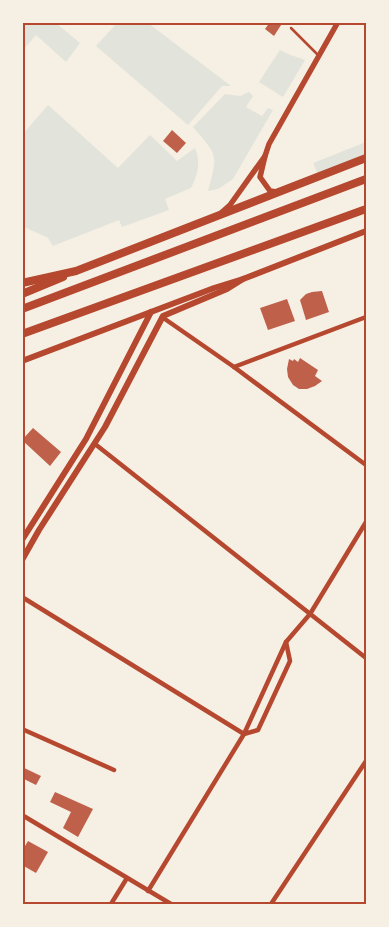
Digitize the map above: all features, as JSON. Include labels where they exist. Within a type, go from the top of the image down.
[{"type":"highway","points":[[22,294],[76,271],[366,158]]},
{"type":"highway","points":[[22,309],[366,178]]},
{"type":"highway","points":[[22,334],[366,209]]},
{"type":"highway","points":[[22,283],[76,271]]},
{"type":"main road","points":[[22,362],[366,231]]},
{"type":"main road","points":[[22,560],[37,533],[95,444],[162,317],[167,313],[227,290],[243,279]]},
{"type":"main road","points":[[151,312],[162,317]]},
{"type":"main road","points":[[22,540],[25,530],[82,447],[151,312]]},
{"type":"street","points":[[279,193],[270,190],[260,178],[269,144],[338,22]]},
{"type":"street","points":[[216,218],[230,205],[265,156]]},
{"type":"street","points":[[162,317],[234,367],[366,465]]},
{"type":"street","points":[[234,367],[366,317]]},
{"type":"street","points":[[95,444],[366,658]]},
{"type":"street","points":[[148,891],[244,734],[286,642],[310,614],[366,522]]},
{"type":"street","points":[[22,597],[244,734],[258,730],[290,660],[286,642]]},
{"type":"street","points":[[22,729],[114,770]]},
{"type":"street","points":[[271,904],[366,761]]},
{"type":"street","points":[[22,815],[171,904]]},
{"type":"street","points":[[111,904],[127,878]]},
{"type":"lane","points":[[291,28],[319,56]]},
{"type":"shaded area","points":[[23,22],[56,23],[80,43],[66,62],[36,35],[23,50]]},
{"type":"shaded area","points":[[117,23],[148,23],[231,86],[222,86],[188,125],[96,46]]},
{"type":"shaded area","points":[[280,50],[305,60],[283,97],[259,82]]},
{"type":"shaded area","points":[[249,92],[253,96],[246,107],[262,116],[268,108],[273,110],[233,179],[218,189],[208,191],[214,156],[193,127],[225,94],[240,96]]},
{"type":"shaded area","points":[[48,105],[118,168],[150,135],[177,161],[195,148],[198,168],[191,188],[165,199],[169,210],[122,227],[119,220],[53,246],[48,238],[22,226],[23,134]]},
{"type":"shaded area","points":[[366,142],[366,154],[318,174],[313,163]]},
{"type":"building","points":[[270,22],[283,22],[274,36],[265,29]]},
{"type":"building","points":[[172,130],[186,143],[177,153],[163,141]]},
{"type":"building","points":[[322,291],[329,312],[306,320],[300,300],[306,294]]},
{"type":"building","points":[[287,299],[295,321],[268,330],[260,308]]},
{"type":"building","points":[[300,358],[318,370],[315,376],[322,381],[307,389],[299,389],[293,385],[288,377],[289,359],[293,361],[294,359],[298,362]]},
{"type":"building","points":[[33,428],[61,452],[50,466],[22,440]]},
{"type":"building","points":[[22,767],[41,776],[36,785],[22,778]]},
{"type":"building","points":[[55,792],[93,809],[78,837],[63,828],[71,812],[50,802]]},
{"type":"building","points":[[28,841],[48,852],[36,873],[22,865],[22,851]]}]
